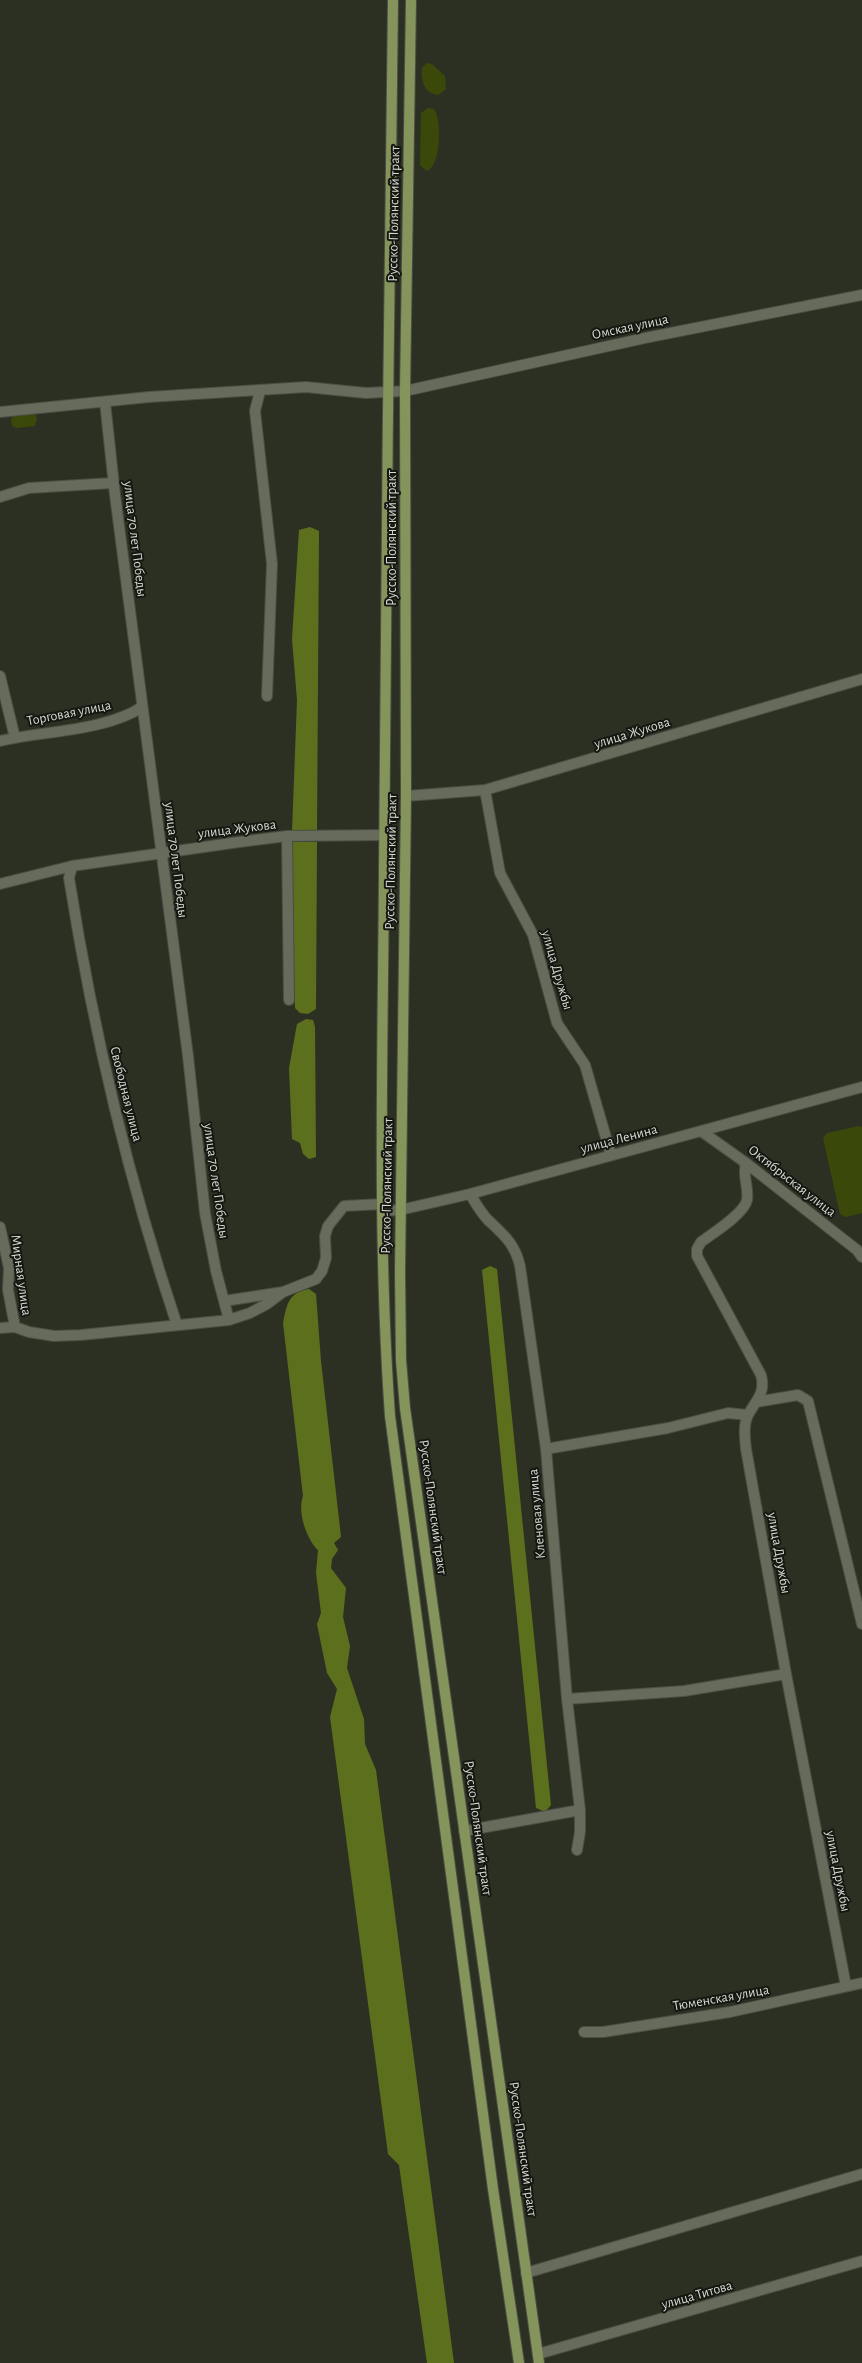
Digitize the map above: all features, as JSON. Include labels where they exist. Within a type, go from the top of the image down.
[{"type":"main road","name":"Русско-Полянский тракт","points":[[393,0],[387,392],[382,1208],[386,1361],[390,1416],[492,2181],[519,2363]]},
{"type":"main road","name":"Русско-Полянский тракт","points":[[411,0],[405,391],[406,796],[400,1210],[401,1360],[405,1408],[539,2359]]},
{"type":"street","name":"Омская улица","points":[[0,412],[105,402],[306,387],[387,392],[405,391],[645,338],[862,295]]},
{"type":"street","points":[[260,391],[255,411],[272,564],[266,696]]},
{"type":"street","name":"улица 70 лет Победы","points":[[105,402],[113,483],[188,1056],[205,1213],[229,1320]]},
{"type":"street","points":[[0,497],[29,488],[113,483]]},
{"type":"street","points":[[0,676],[15,738]]},
{"type":"street","name":"улица Жукова","points":[[406,796],[485,790],[862,679]]},
{"type":"street","name":"Торговая улица","points":[[0,741],[76,728],[106,721],[132,713],[142,707]]},
{"type":"street","name":"улица Дружбы","points":[[485,790],[500,873],[533,935],[557,1023],[585,1065],[611,1155]]},
{"type":"street","name":"улица Жукова","points":[[0,884],[72,866],[287,836],[385,835]]},
{"type":"street","points":[[287,836],[289,1000]]},
{"type":"street","name":"Свободная улица","points":[[72,866],[69,878],[81,957],[107,1077],[148,1240],[177,1325]]},
{"type":"street","name":"улица Ленина","points":[[283,1292],[316,1279],[322,1271],[326,1258],[325,1236],[328,1226],[344,1206],[400,1210],[470,1194],[862,1087]]},
{"type":"street","name":"Октябрьская улица","points":[[701,1131],[746,1163],[856,1250],[862,1257]]},
{"type":"street","name":"улица Дружбы","points":[[746,1163],[743,1171],[747,1199],[744,1208],[701,1242],[698,1248],[697,1256],[762,1375],[764,1384],[762,1393],[748,1415],[744,1432],[746,1449],[786,1674],[846,1986]]},
{"type":"street","name":"Кленовая улица","points":[[470,1194],[487,1219],[509,1239],[517,1253],[546,1449],[567,1699],[580,1810],[580,1832],[577,1850]]},
{"type":"street","name":"Мирная улица","points":[[0,1227],[9,1268],[8,1290],[15,1327]]},
{"type":"street","points":[[224,1301],[283,1292]]},
{"type":"street","points":[[0,1328],[15,1327],[29,1332],[54,1336],[229,1320],[250,1313],[267,1304],[283,1292]]},
{"type":"street","points":[[756,1402],[798,1395],[808,1401],[862,1624]]},
{"type":"street","points":[[546,1449],[668,1428],[728,1413],[748,1415]]},
{"type":"street","points":[[567,1699],[684,1692],[786,1674]]},
{"type":"street","points":[[464,1831],[580,1810]]},
{"type":"street","name":"Тюменская улица","points":[[584,2032],[603,2032],[710,2015],[862,1982]]},
{"type":"street","points":[[526,2272],[862,2174]]},
{"type":"street","name":"улица Титова","points":[[539,2359],[862,2261]]},
{"type":"green space","points":[[427,63],[432,64],[445,76],[446,89],[438,95],[429,92],[424,86],[422,68]]},
{"type":"green space","points":[[428,108],[434,109],[437,114],[439,142],[435,161],[432,167],[427,171],[420,165],[421,113]]},
{"type":"green space","points":[[34,413],[37,418],[35,426],[17,428],[12,426],[11,420],[13,415]]},
{"type":"green space","points":[[310,527],[319,531],[317,831],[292,831],[297,700],[292,639],[299,530]]},
{"type":"green space","points":[[292,842],[317,842],[316,1009],[308,1014],[300,1013],[295,1008],[291,903]]},
{"type":"green space","points":[[306,1019],[313,1020],[315,1027],[316,1157],[309,1159],[303,1154],[300,1143],[292,1139],[289,1068],[297,1024]]},
{"type":"green space","points":[[859,1126],[862,1127],[862,1213],[846,1217],[840,1214],[823,1138],[827,1133]]},
{"type":"green space","points":[[490,1266],[497,1269],[551,1805],[545,1812],[536,1808],[482,1270]]},
{"type":"green space","points":[[309,1289],[316,1294],[321,1361],[341,1537],[334,1543],[338,1550],[332,1559],[331,1568],[346,1588],[343,1617],[350,1646],[347,1668],[364,1719],[365,1744],[376,1770],[454,2363],[427,2363],[399,2165],[388,2154],[330,1717],[337,1689],[327,1673],[317,1624],[321,1613],[316,1573],[318,1550],[310,1540],[307,1533],[301,1510],[303,1496],[283,1323],[287,1305],[290,1300],[297,1293]]}]
